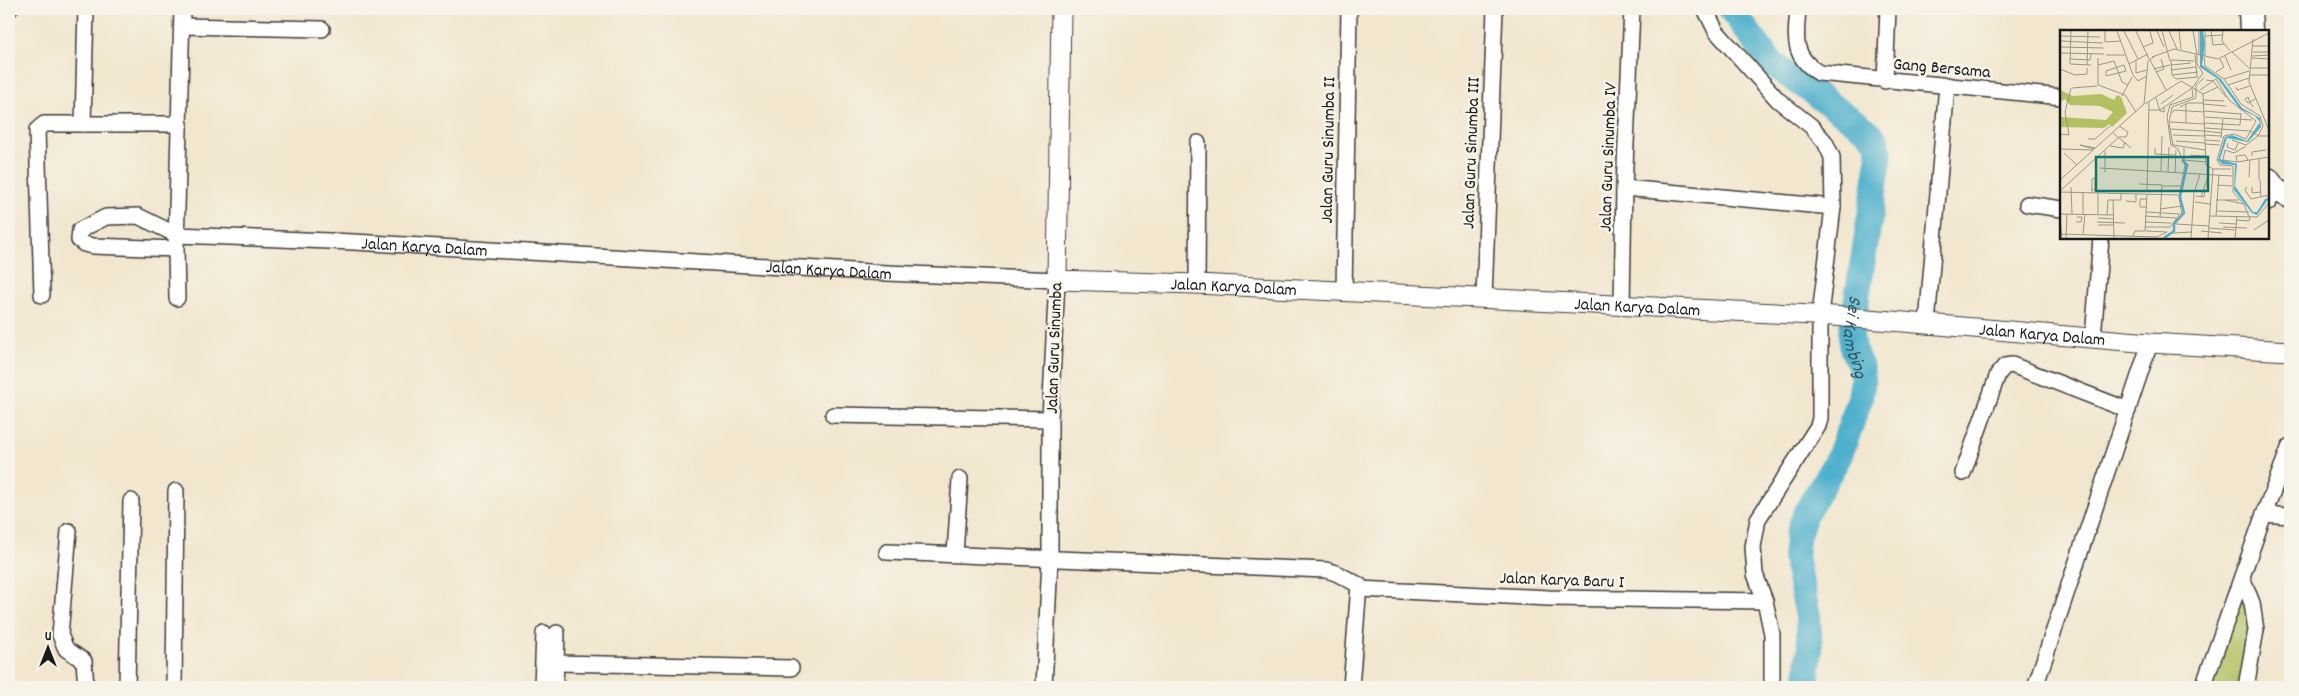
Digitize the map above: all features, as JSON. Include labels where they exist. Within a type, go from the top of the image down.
[{"type":"main road","points":[[2250,9],[2252,30]]},
{"type":"street","points":[[83,124],[86,9]]},
{"type":"street","points":[[177,298],[176,242],[182,9]]},
{"type":"street","name":"Jalan Guru Sinumba","points":[[1044,687],[1050,558],[1050,419],[1056,280],[1061,9]]},
{"type":"street","name":"Jalan Guru Sinumba II","points":[[1344,291],[1349,9]]},
{"type":"street","name":"Jalan Guru Sinumba III","points":[[1484,298],[1494,9]]},
{"type":"street","name":"Jalan Guru Sinumba IV","points":[[1622,306],[1624,188],[1632,9]]},
{"type":"street","points":[[1705,9],[1716,31],[1778,100],[1811,126],[1825,142],[1832,157],[1833,207],[1820,418],[1818,426],[1758,518],[1754,537],[1753,547],[1756,574],[1765,601],[1772,634],[1772,687]]},
{"type":"street","name":"Gang Bersama","points":[[1798,9],[1796,39],[1799,54],[1806,65],[1819,73],[2060,97]]},
{"type":"street","points":[[1885,81],[1888,9]]},
{"type":"street","points":[[182,26],[322,29]]},
{"type":"street","points":[[1927,324],[1947,85]]},
{"type":"street","points":[[42,295],[37,130],[44,124],[180,124]]},
{"type":"street","points":[[1197,284],[1198,143]]},
{"type":"street","points":[[1624,188],[1833,207]]},
{"type":"street","points":[[2027,204],[2060,209]]},
{"type":"street","name":"Jalan Karya Dalam","points":[[148,219],[138,216],[106,218],[80,230],[79,240],[84,244],[93,246],[149,247],[176,242],[354,242],[888,273],[1197,284],[1484,298],[1827,316],[2150,343],[2290,351]]},
{"type":"street","points":[[148,219],[176,242]]},
{"type":"street","points":[[148,219],[149,247]]},
{"type":"street","points":[[2093,338],[2101,239]]},
{"type":"street","points":[[2035,687],[2150,343]]},
{"type":"street","points":[[1964,473],[1998,374],[2005,366],[2012,365],[2128,410]]},
{"type":"street","points":[[833,415],[1050,419]]},
{"type":"street","points":[[2203,687],[2290,446]]},
{"type":"street","points":[[955,554],[960,479]]},
{"type":"street","points":[[174,687],[176,491]]},
{"type":"street","points":[[127,687],[131,501]]},
{"type":"street","points":[[2264,514],[2290,516]]},
{"type":"street","points":[[69,531],[60,635],[66,649],[84,661],[86,687]]},
{"type":"street","points":[[886,552],[1326,570],[1359,585],[1351,687]]},
{"type":"street","points":[[2242,577],[2252,604],[2256,630],[2246,687]]},
{"type":"street","name":"Jalan Karya Baru I","points":[[1358,590],[1549,598],[1765,601]]},
{"type":"street","points":[[542,687],[551,633],[556,662],[555,687]]},
{"type":"street","points":[[556,662],[791,668]]},
{"type":"green space","points":[[2240,587],[2251,604],[2245,687],[2205,687]]},
{"type":"waterway","name":"Sei Kambing","points":[[1731,9],[1772,64],[1868,131],[1876,140],[1880,154],[1851,335],[1853,350],[1860,365],[1863,379],[1860,399],[1840,455],[1805,514],[1798,535],[1795,556],[1808,616],[1810,648],[1806,687]]}]
